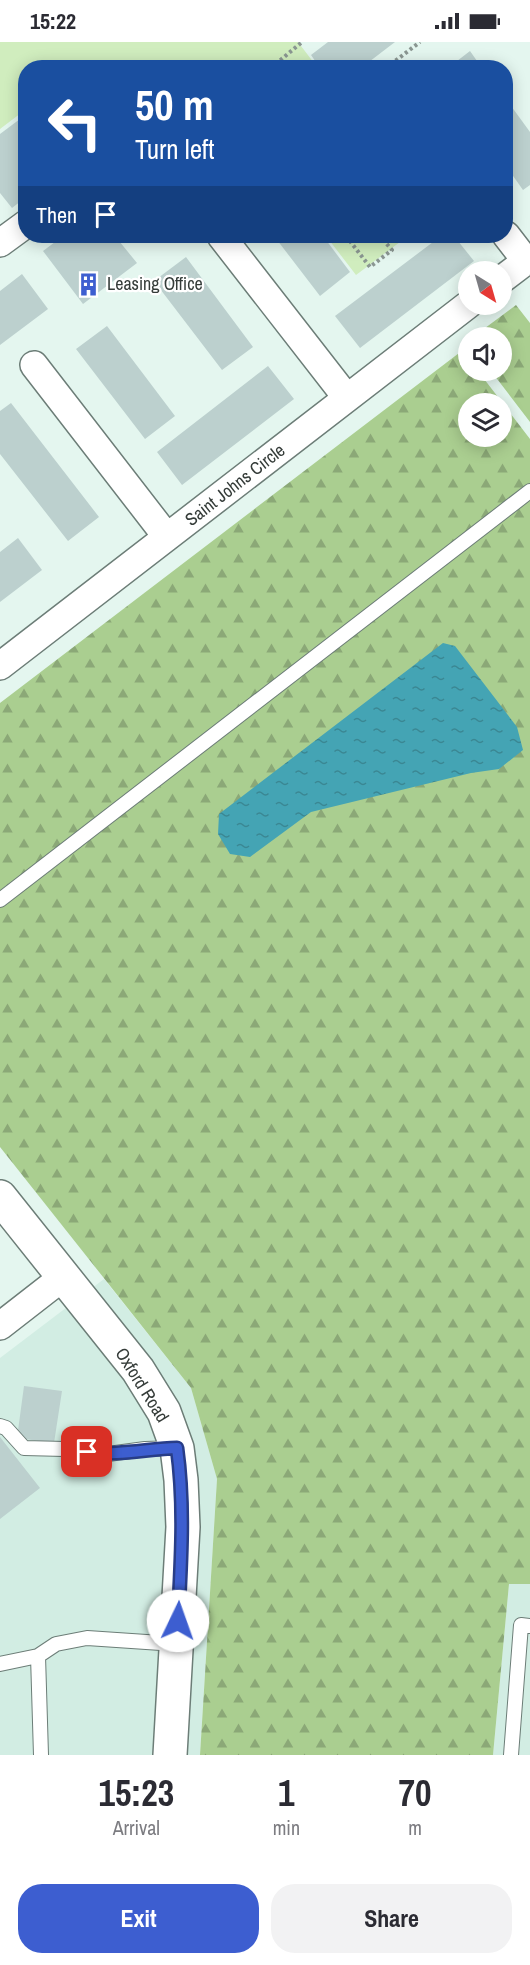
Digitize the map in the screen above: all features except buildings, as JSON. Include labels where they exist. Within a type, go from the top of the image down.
[{"type":"street","points":[[0,243],[18,230]]},
{"type":"street","points":[[226,243],[347,398]]},
{"type":"street","points":[[512,272],[528,260],[513,243]]},
{"type":"street","name":"Saint Johns Circle","points":[[0,666],[458,312]]},
{"type":"street","points":[[34,365],[167,537]]},
{"type":"street","name":"Oxford Road","points":[[0,1197],[138,1370],[164,1412],[177,1448],[182,1480],[183,1527],[170,1755]]},
{"type":"street","points":[[0,1326],[63,1277]]},
{"type":"lane","points":[[0,900],[530,491]]},
{"type":"lane","points":[[0,1426],[6,1428],[24,1448],[65,1449],[108,1454],[177,1448]]},
{"type":"lane","points":[[511,1755],[521,1625],[530,1626]]},
{"type":"lane","points":[[0,1664],[38,1656],[56,1644],[87,1638],[176,1644]]},
{"type":"lane","points":[[38,1656],[41,1755]]},
{"type":"path","points":[[281,60],[302,42]]},
{"type":"path","points":[[396,60],[420,42]]},
{"type":"path","points":[[351,243],[370,267],[392,250],[386,243]]},
{"type":"shaded area","points":[[104,1279],[191,1388],[217,1479],[200,1755],[0,1755],[0,1358]]},
{"type":"shaded area","points":[[509,1584],[530,1584],[530,1755],[493,1755]]},
{"type":"green space","points":[[0,42],[298,42],[312,60],[18,60],[18,115],[0,129]]},
{"type":"green space","points":[[331,243],[399,243],[356,275]]},
{"type":"green space","points":[[516,305],[530,323],[530,422],[512,398],[512,393],[508,393],[499,381],[512,381],[512,327],[486,327],[503,315],[512,315],[512,308]]},
{"type":"green space","points":[[458,354],[458,381],[486,381],[495,393],[458,393],[458,447],[512,447],[512,415],[530,439],[530,1584],[509,1584],[493,1755],[200,1755],[217,1479],[191,1388],[0,1147],[0,703]]},
{"type":"water","points":[[443,643],[455,646],[517,727],[523,750],[499,769],[471,773],[311,812],[250,857],[230,854],[218,834],[219,814]]},
{"type":"place","name":"Leasing Office","points":[[89,284]]},
{"type":"route","points":[[87,1452],[108,1454],[177,1448],[182,1480],[183,1527],[178,1621]]}]
